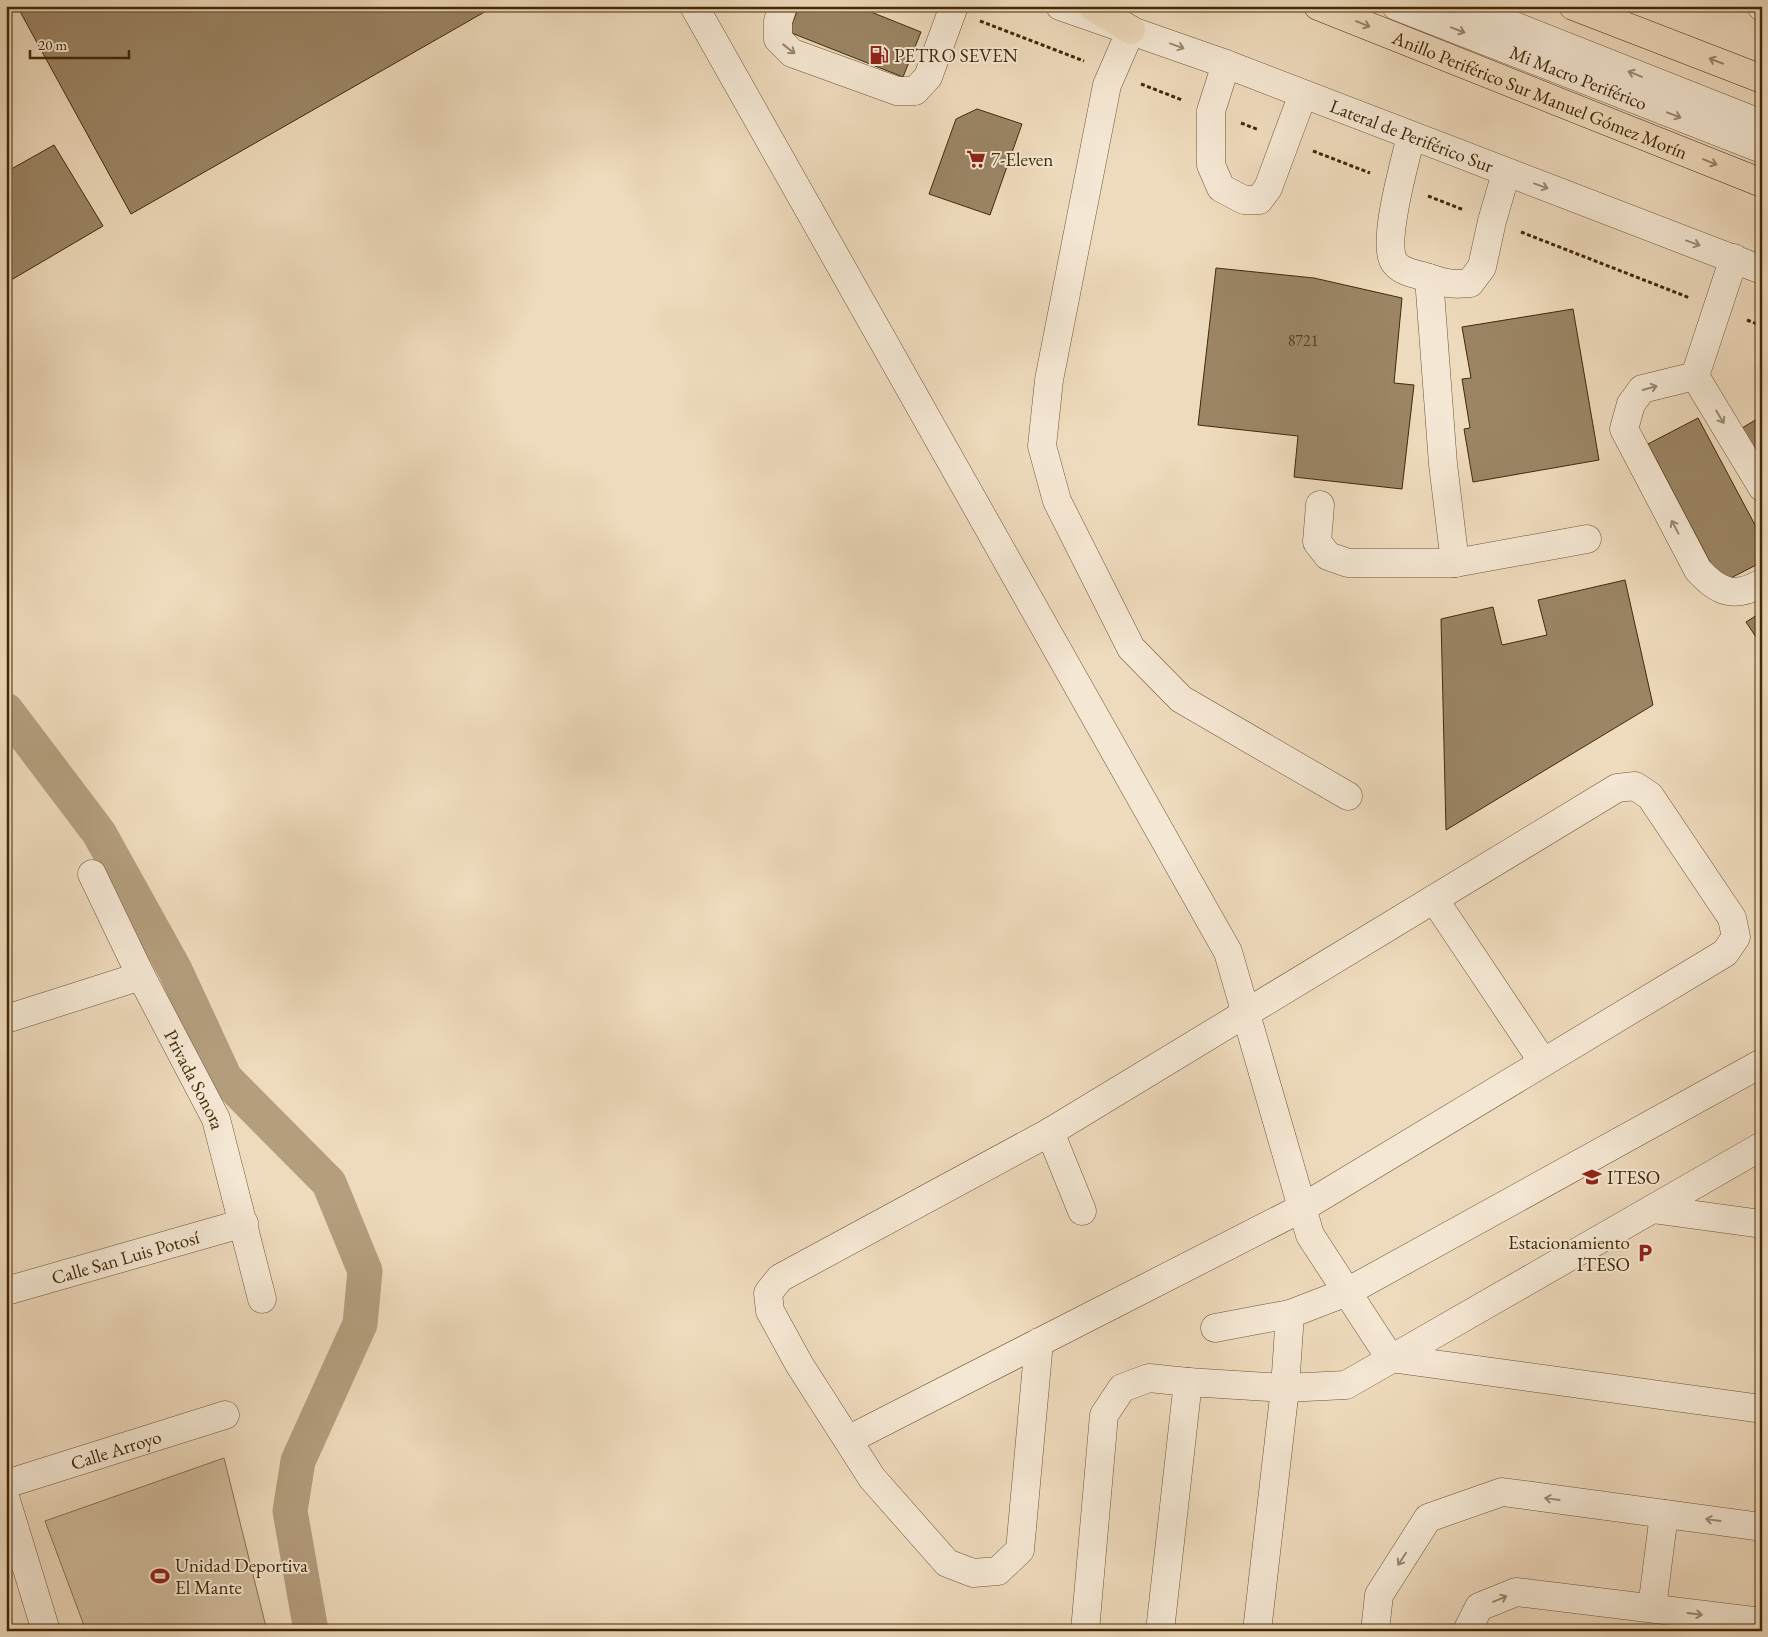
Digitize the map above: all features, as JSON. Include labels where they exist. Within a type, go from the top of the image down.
[{"type":"highway","points":[[1092,6],[1131,30]]},
{"type":"highway","name":"Anillo Periférico Sur Manuel Gómez Morín","points":[[1318,6],[1762,183]]},
{"type":"highway","points":[[1574,6],[1762,79]]},
{"type":"street","points":[[694,6],[1228,952],[1310,1235],[1390,1358],[1762,1409]]},
{"type":"street","points":[[783,6],[778,21],[778,39],[792,53],[896,91],[915,91],[928,77],[954,8]]},
{"type":"street","name":"Lateral de Periférico Sur","points":[[1060,6],[1226,64],[1762,270]]},
{"type":"street","name":"Mi Macro Periférico","points":[[1396,6],[1762,149]]},
{"type":"street","name":"Mi Macro Periférico","points":[[1464,6],[1762,124]]},
{"type":"street","points":[[1131,30],[1108,85],[1049,380],[1042,446],[1057,501],[1131,648],[1181,699],[1348,796]]},
{"type":"street","points":[[1226,64],[1211,111],[1211,165],[1221,188],[1244,200],[1259,200],[1268,188],[1303,94]]},
{"type":"street","points":[[1410,136],[1399,185],[1390,245],[1394,261],[1407,272],[1450,285],[1470,283],[1482,267],[1492,221],[1506,173]]},
{"type":"street","points":[[1734,258],[1695,376],[1762,486]]},
{"type":"street","points":[[1429,278],[1442,464],[1455,563]]},
{"type":"street","points":[[1695,376],[1642,390],[1631,404],[1624,429],[1698,570],[1711,585],[1728,592],[1752,589],[1762,583]]},
{"type":"street","points":[[1320,505],[1317,542],[1328,556],[1348,563],[1455,563],[1587,539]]},
{"type":"street","points":[[848,1440],[1039,1342],[1302,1208],[1725,952],[1736,937],[1732,918],[1650,796],[1635,786],[1616,788],[1050,1132],[780,1278],[768,1292],[770,1311],[798,1364],[872,1478],[947,1563],[973,1573],[998,1571],[1020,1550],[1039,1342]]},
{"type":"street","name":"Privada Sonora","points":[[92,874],[141,976],[216,1119],[262,1299]]},
{"type":"street","points":[[1434,899],[1543,1062]]},
{"type":"street","points":[[6,1019],[141,976]]},
{"type":"street","points":[[1215,1328],[1290,1314],[1347,1292],[1762,1063]]},
{"type":"street","points":[[1050,1132],[1082,1211]]},
{"type":"street","points":[[1085,1631],[1104,1416],[1122,1388],[1148,1378],[1285,1388],[1346,1385],[1762,1146]]},
{"type":"street","points":[[1652,1208],[1762,1224]]},
{"type":"street","name":"Calle San Luis Potosí","points":[[6,1291],[244,1223]]},
{"type":"street","points":[[1257,1631],[1285,1388],[1290,1314]]},
{"type":"street","points":[[1160,1631],[1188,1382]]},
{"type":"street","name":"Calle Arroyo","points":[[6,1484],[225,1414]]},
{"type":"street","points":[[1375,1631],[1379,1595],[1428,1518],[1502,1492],[1762,1527]]},
{"type":"street","points":[[6,1500],[46,1631]]},
{"type":"street","points":[[1652,1608],[1664,1514]]},
{"type":"street","points":[[1467,1631],[1479,1608],[1516,1592],[1762,1622]]},
{"type":"path","points":[[954,8],[1113,73],[1762,326]]},
{"type":"shaded area","name":"Unidad Deportiva El Mante","points":[[224,1458],[267,1631],[86,1631],[45,1521]]},
{"type":"building","points":[[17,6],[495,6],[131,214]]},
{"type":"building","name":"PETRO SEVEN","points":[[799,6],[856,6],[921,32],[903,77],[789,32]]},
{"type":"building","name":"7-Eleven","points":[[977,109],[1022,124],[990,215],[929,194],[956,119]]},
{"type":"building","points":[[54,145],[103,226],[6,283],[6,172]]},
{"type":"building","points":[[1216,268],[1314,278],[1402,298],[1394,383],[1414,385],[1402,489],[1294,477],[1298,436],[1198,425]]},
{"type":"building","points":[[1573,309],[1599,460],[1473,482],[1464,429],[1470,428],[1462,379],[1471,378],[1462,327]]},
{"type":"building","points":[[1762,416],[1762,454],[1754,459],[1737,431]]},
{"type":"building","points":[[1698,418],[1762,538],[1762,562],[1721,583],[1648,444]]},
{"type":"building","points":[[1625,580],[1653,705],[1446,830],[1441,619],[1493,607],[1502,645],[1547,635],[1538,600]]},
{"type":"building","points":[[1762,612],[1762,646],[1746,622]]},
{"type":"waterway","points":[[6,710],[99,833],[175,970],[225,1078],[329,1183],[365,1271],[360,1324],[298,1461],[290,1511],[311,1631]]},
{"type":"place","name":"PETRO SEVEN","points":[[879,55]]},
{"type":"place","name":"7-Eleven","points":[[976,159]]},
{"type":"place","name":"ITESO","points":[[1592,1177]]},
{"type":"place","name":"Estacionamiento ITESO","points":[[1645,1253]]},
{"type":"place","name":"Unidad Deportiva El Mante","points":[[160,1576]]}]
